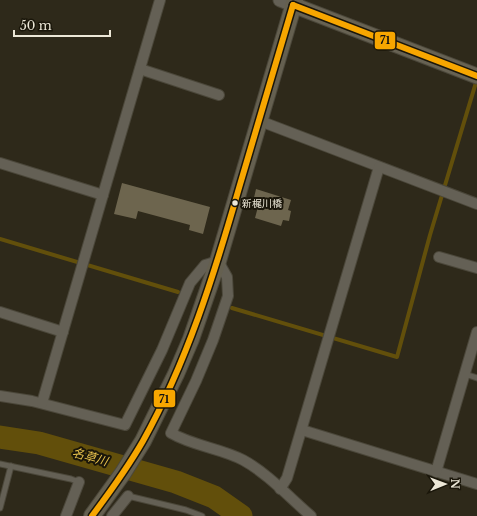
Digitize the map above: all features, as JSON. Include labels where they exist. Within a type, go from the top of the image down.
[{"type":"main road","points":[[92,516],[143,441],[176,374],[200,313],[218,261],[260,121],[290,2],[477,76]]},
{"type":"street","points":[[42,403],[160,0]]},
{"type":"street","points":[[140,69],[219,95]]},
{"type":"street","points":[[260,121],[477,204]]},
{"type":"street","points":[[0,163],[103,195]]},
{"type":"street","points":[[280,489],[288,478],[379,167]]},
{"type":"street","points":[[439,258],[477,268]]},
{"type":"street","points":[[0,396],[42,403],[125,424],[162,350],[190,283],[204,265],[218,261],[227,277],[228,296],[213,340],[199,374],[171,433],[182,439],[242,459],[254,467],[311,516]]},
{"type":"street","points":[[0,312],[63,332]]},
{"type":"street","points":[[436,472],[477,332]]},
{"type":"street","points":[[302,430],[477,484]]},
{"type":"street","points":[[66,516],[79,482]]},
{"type":"street","points":[[112,516],[128,496]]},
{"type":"lane","points":[[465,374],[477,378]]},
{"type":"lane","points":[[0,464],[79,482]]},
{"type":"lane","points":[[0,508],[11,466]]},
{"type":"lane","points":[[128,496],[186,510],[202,516]]},
{"type":"building","points":[[122,183],[210,207],[203,234],[189,230],[190,225],[138,211],[136,219],[114,214]]},
{"type":"building","points":[[256,189],[291,200],[288,210],[291,211],[289,221],[283,220],[281,226],[255,218],[259,203],[253,202]]},
{"type":"waterway","points":[[232,308],[397,357],[430,235],[477,79]]},
{"type":"waterway","points":[[0,239],[178,292]]},
{"type":"waterway","name":"名草川","points":[[0,437],[39,443],[176,482],[214,497],[241,516]]},
{"type":"transit line","name":"71","points":[[293,5],[477,76]]},
{"type":"transit line","name":"71","points":[[92,516],[119,479],[143,441],[159,411],[186,349],[220,253],[293,5]]},
{"type":"place","name":"新梶川橋","points":[[235,203]]}]
